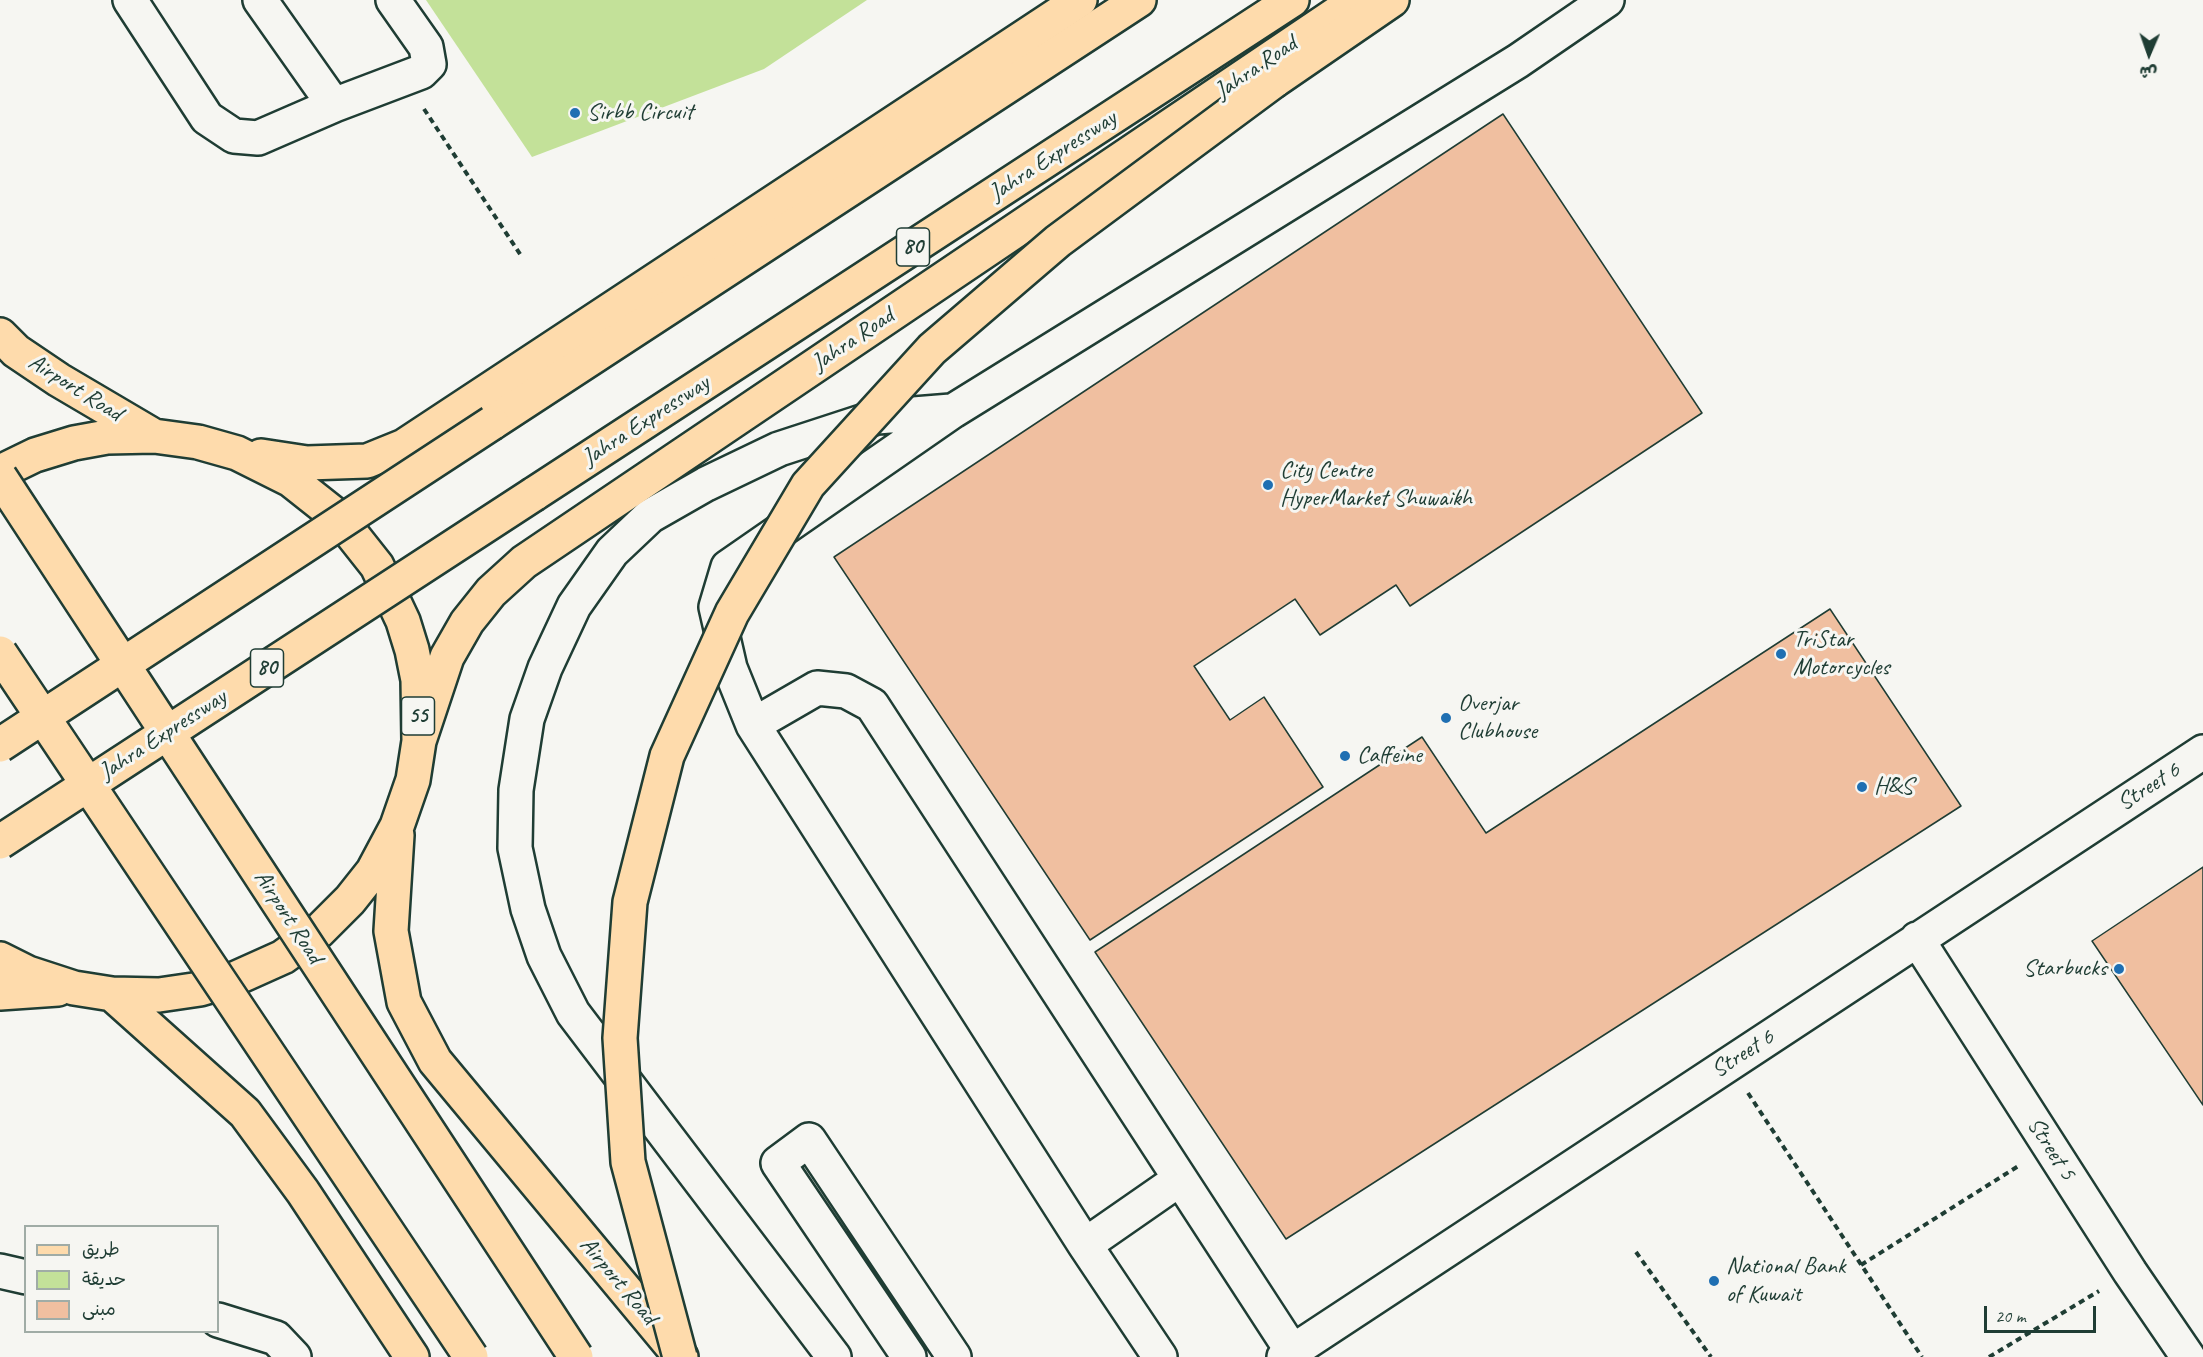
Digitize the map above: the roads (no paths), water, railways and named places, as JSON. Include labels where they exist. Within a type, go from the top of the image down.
[{"type":"main road","points":[[237,453],[308,463],[367,461],[404,446],[1080,0]]},
{"type":"main road","points":[[0,745],[1139,0]]},
{"type":"main road","name":"Jahra Expressway","points":[[0,842],[1292,0]]},
{"type":"main road","name":"Jahra Road","points":[[419,741],[447,657],[467,622],[491,592],[524,562],[1357,0]]},
{"type":"main road","points":[[680,1357],[628,1162],[620,1038],[630,903],[667,756],[732,613],[808,485],[932,349],[1058,241],[1274,81],[1392,0]]},
{"type":"main road","name":"Airport Road","points":[[0,335],[15,351],[59,380],[154,436]]},
{"type":"main road","name":"55","points":[[0,474],[35,455],[74,443],[107,437],[154,436],[198,442],[237,453],[291,480],[339,518],[377,566],[403,621],[412,650],[418,680],[419,741],[412,780],[397,826],[373,871],[350,900],[319,931],[283,957],[234,979],[200,989],[159,995],[112,994],[74,988],[28,973],[0,958]]},
{"type":"main road","name":"Airport Road","points":[[0,474],[576,1357]]},
{"type":"main road","points":[[0,653],[471,1357]]},
{"type":"main road","name":"Airport Road","points":[[397,826],[391,931],[404,1002],[435,1061],[680,1357]]},
{"type":"main road","points":[[0,993],[74,988]]},
{"type":"main road","points":[[112,994],[245,1113],[303,1192],[412,1357]]},
{"type":"street","points":[[130,0],[207,118],[234,136],[258,138],[334,105],[421,72],[429,64],[426,48],[393,0]]},
{"type":"street","points":[[260,0],[334,105]]},
{"type":"street","points":[[1160,1357],[753,725],[730,668],[716,607],[728,567],[953,411],[1518,61],[1607,0]]},
{"type":"street","points":[[834,1357],[573,1013],[544,956],[528,909],[515,848],[516,790],[527,719],[545,668],[574,606],[612,552],[650,516],[706,484],[779,449],[877,417],[953,411]]},
{"type":"street","points":[[753,725],[817,688],[846,691],[872,705],[1180,1179],[1298,1356]]},
{"type":"street","name":"Street 6","points":[[2028,877],[2203,752]]},
{"type":"street","name":"Street 6","points":[[1298,1356],[2028,877],[2203,773]]},
{"type":"street","name":"Street 6","points":[[1298,1356],[1738,1077],[1921,946]]},
{"type":"street","name":"Street 5","points":[[1921,946],[2130,1272],[2188,1357]]},
{"type":"street","points":[[909,1357],[778,1163],[809,1140],[954,1357]]},
{"type":"street","points":[[1086,1245],[1180,1179]]},
{"type":"street","points":[[0,1271],[24,1277]]},
{"type":"street","points":[[219,1320],[276,1338],[294,1357]]},
{"type":"place","name":"Sirbb Circuit","points":[[575,113]]},
{"type":"place","name":"City Centre HyperMarket Shuwaikh","points":[[1268,485]]},
{"type":"place","name":"TriStar Motorcycles","points":[[1781,654]]},
{"type":"place","name":"Overjar Clubhouse","points":[[1446,718]]},
{"type":"place","name":"Caffeine","points":[[1345,756]]},
{"type":"place","name":"H&S","points":[[1862,787]]},
{"type":"place","name":"Starbucks","points":[[2119,969]]},
{"type":"place","name":"National Bank of Kuwait","points":[[1714,1281]]}]
